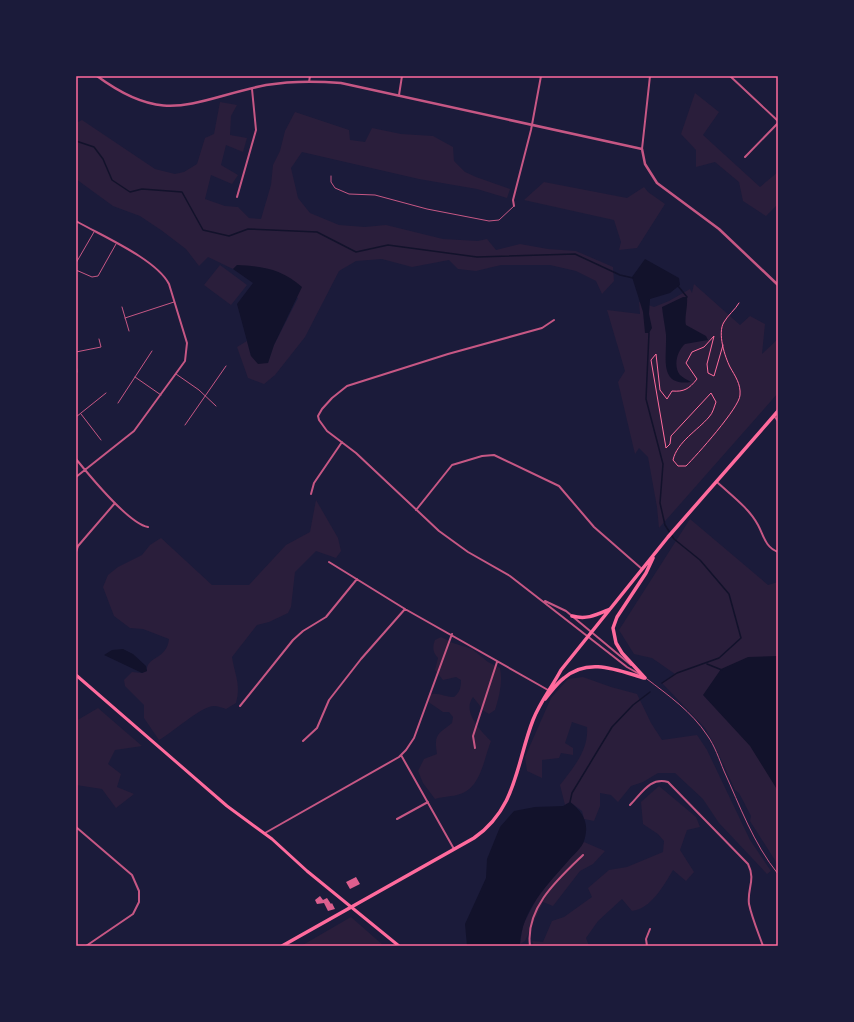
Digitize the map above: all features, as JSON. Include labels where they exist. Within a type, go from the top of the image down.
[{"type":"main road","points":[[282,946],[352,908],[482,832],[503,809],[515,780],[528,735],[541,704],[564,665],[673,531],[778,411]]},
{"type":"main road","points":[[646,678],[622,653],[616,643],[613,628],[616,617],[646,573],[656,553]]},
{"type":"main road","points":[[572,616],[582,618],[592,617],[611,609]]},
{"type":"main road","points":[[541,704],[562,679],[581,668],[596,666],[613,668],[646,678]]},
{"type":"main road","points":[[76,675],[227,806],[264,834],[399,946]]},
{"type":"street","points":[[97,76],[122,94],[145,103],[166,106],[194,105],[268,85],[309,82],[342,83],[642,149]]},
{"type":"street","points":[[309,82],[310,76]]},
{"type":"street","points":[[399,95],[402,76]]},
{"type":"street","points":[[514,206],[513,200],[531,130],[542,76]]},
{"type":"street","points":[[650,76],[642,149],[645,164],[657,183],[719,229],[778,285]]},
{"type":"street","points":[[730,76],[778,122],[745,157]]},
{"type":"street","points":[[237,197],[256,135],[252,89]]},
{"type":"street","points":[[76,221],[159,269],[169,284],[188,350],[185,361],[134,431],[76,477]]},
{"type":"street","points":[[554,320],[542,328],[448,354],[347,386],[332,398],[318,416],[321,425],[356,453],[416,510],[452,541],[510,576],[627,667],[646,678]]},
{"type":"street","points":[[774,416],[778,421]]},
{"type":"street","points":[[310,494],[314,483],[342,442]]},
{"type":"street","points":[[416,510],[452,465],[482,456],[494,455],[559,486],[594,527],[642,569]]},
{"type":"street","points":[[76,459],[98,487],[140,525],[148,527]]},
{"type":"street","points":[[717,482],[747,509],[758,525],[767,544],[778,552]]},
{"type":"street","points":[[76,552],[78,546],[115,503]]},
{"type":"street","points":[[329,562],[405,609],[452,634],[548,690]]},
{"type":"street","points":[[240,706],[296,637],[326,617],[357,579]]},
{"type":"street","points":[[540,599],[572,616],[646,678]]},
{"type":"street","points":[[303,741],[317,728],[330,700],[361,659],[405,609]]},
{"type":"street","points":[[264,834],[401,755],[414,738],[452,634]]},
{"type":"street","points":[[475,748],[473,736],[498,661]]},
{"type":"street","points":[[401,755],[454,849]]},
{"type":"street","points":[[630,805],[652,783],[662,780],[668,782],[748,864],[753,876],[749,893],[749,905],[763,946]]},
{"type":"street","points":[[397,819],[428,802]]},
{"type":"street","points":[[76,827],[132,875],[139,891],[139,902],[133,914],[86,946]]},
{"type":"street","points":[[530,946],[531,923],[538,906],[566,870],[583,855]]},
{"type":"street","points":[[647,946],[646,939],[650,929]]},
{"type":"lane","points":[[331,176],[331,182],[336,188],[349,194],[375,195],[427,209],[489,221],[499,220],[514,206]]},
{"type":"lane","points":[[76,263],[94,231]]},
{"type":"lane","points":[[76,270],[92,277],[98,276],[116,244]]},
{"type":"lane","points":[[125,318],[174,302]]},
{"type":"lane","points":[[122,307],[129,331]]},
{"type":"lane","points":[[76,352],[101,347],[99,339]]},
{"type":"lane","points":[[118,403],[152,351]]},
{"type":"lane","points":[[76,364],[78,372]]},
{"type":"lane","points":[[185,425],[226,366]]},
{"type":"lane","points":[[176,374],[205,395],[216,406]]},
{"type":"lane","points":[[135,377],[161,395]]},
{"type":"lane","points":[[76,417],[106,393]]},
{"type":"lane","points":[[80,413],[102,440]]},
{"type":"lane","points":[[646,678],[678,703],[695,719],[708,736],[749,829],[778,874]]},
{"type":"path","points":[[723,345],[714,376],[708,373],[707,364],[714,336],[704,347],[692,352],[686,363],[697,379],[691,387],[683,392],[672,391],[667,398],[660,390],[656,354],[651,360],[666,448],[670,444],[671,436],[711,393],[716,402],[711,415],[681,444],[674,454],[673,460],[678,466],[686,466],[693,459],[736,406],[741,396],[738,380],[729,366],[723,345],[722,332],[724,323],[739,303]]},
{"type":"shaded area","points":[[695,93],[719,112],[703,135],[760,187],[778,172],[778,204],[766,216],[743,201],[739,182],[715,162],[696,167],[696,150],[681,134]]},
{"type":"shaded area","points":[[220,102],[237,105],[231,116],[230,135],[247,138],[243,152],[226,145],[221,165],[238,175],[232,184],[211,175],[205,199],[225,206],[238,207],[249,218],[261,219],[271,185],[273,165],[280,151],[285,131],[295,112],[349,130],[350,140],[365,142],[372,128],[401,134],[433,136],[453,147],[454,161],[465,172],[510,189],[507,198],[477,189],[419,179],[302,152],[291,168],[298,198],[310,213],[339,225],[365,227],[386,225],[443,239],[478,241],[487,239],[496,250],[520,244],[548,249],[576,251],[613,267],[614,281],[602,294],[596,281],[576,271],[550,265],[501,265],[476,271],[458,269],[449,260],[412,267],[382,259],[356,261],[339,271],[305,337],[275,375],[264,384],[248,378],[237,347],[247,341],[251,356],[268,363],[274,345],[298,298],[237,265],[233,269],[208,257],[199,266],[186,249],[161,230],[140,216],[113,206],[76,179],[76,123],[82,120],[155,169],[175,174],[184,172],[197,164],[205,138],[214,134]]},
{"type":"shaded area","points":[[544,182],[627,198],[644,187],[648,192],[665,204],[637,248],[619,250],[621,242],[614,220],[524,200]]},
{"type":"shaded area","points":[[645,259],[679,278],[680,285],[670,293],[650,299],[649,314],[652,328],[649,333],[645,333],[643,312],[632,277]]},
{"type":"shaded area","points":[[220,265],[247,285],[231,305],[204,285]]},
{"type":"shaded area","points":[[237,265],[255,266],[280,272],[302,287],[274,345],[268,363],[258,364],[251,356],[237,304],[253,283],[233,269]]},
{"type":"shaded area","points":[[694,284],[740,325],[750,316],[765,324],[762,354],[778,339],[778,393],[659,528],[657,507],[648,457],[639,448],[635,454],[618,382],[625,371],[607,310],[640,314],[639,302],[654,307],[669,301],[690,289],[692,293]]},
{"type":"shaded area","points":[[683,297],[687,297],[685,319],[686,325],[706,336],[708,340],[685,344],[678,355],[676,363],[678,371],[681,376],[691,382],[680,382],[673,380],[666,369],[666,335],[662,307]]},
{"type":"shaded area","points":[[316,500],[338,538],[341,551],[336,558],[316,551],[295,572],[291,607],[288,613],[269,622],[257,625],[232,657],[238,685],[236,703],[226,709],[214,706],[208,707],[159,740],[144,718],[144,705],[125,686],[124,680],[132,672],[142,673],[147,671],[150,663],[165,651],[169,639],[143,629],[130,628],[114,616],[103,587],[108,575],[118,567],[142,555],[150,545],[161,538],[212,585],[249,585],[286,545],[310,532]]},
{"type":"shaded area","points":[[690,519],[768,585],[778,582],[778,865],[750,821],[751,816],[739,793],[735,790],[705,728],[662,683],[675,674],[652,658],[634,654],[619,630]]},
{"type":"shaded area","points":[[441,637],[453,643],[472,649],[488,662],[500,668],[501,684],[495,710],[489,714],[484,711],[473,697],[470,703],[471,715],[482,732],[491,741],[481,772],[473,786],[467,791],[457,795],[435,799],[423,783],[418,771],[424,759],[437,754],[436,739],[443,730],[452,723],[453,717],[449,712],[443,712],[427,701],[428,695],[438,694],[454,697],[459,692],[461,683],[461,680],[456,677],[443,680],[435,670],[438,658],[433,648],[435,640]]},
{"type":"shaded area","points":[[123,649],[133,654],[146,666],[147,671],[142,673],[104,655],[112,650]]},
{"type":"shaded area","points":[[778,656],[778,791],[750,746],[703,695],[721,669],[748,657]]},
{"type":"shaded area","points":[[583,677],[637,694],[651,723],[662,740],[697,735],[707,750],[750,840],[771,871],[767,874],[719,823],[703,799],[675,773],[658,773],[643,782],[631,786],[618,802],[611,795],[600,793],[600,806],[594,821],[584,819],[582,811],[570,802],[565,805],[560,785],[575,765],[583,751],[587,735],[587,727],[572,722],[565,743],[573,748],[573,755],[561,753],[559,758],[542,760],[542,778],[527,771],[525,757],[551,698],[568,679]]},
{"type":"shaded area","points":[[98,708],[142,746],[115,750],[108,764],[121,774],[117,787],[134,794],[116,808],[102,789],[76,785],[76,721]]},
{"type":"shaded area","points":[[659,786],[696,817],[700,827],[687,830],[680,850],[694,872],[686,881],[673,870],[651,901],[639,909],[632,911],[622,899],[598,921],[586,938],[589,946],[534,946],[532,941],[543,942],[552,921],[564,917],[592,897],[588,888],[609,870],[627,867],[663,852],[664,841],[658,834],[643,824],[641,802]]},
{"type":"shaded area","points":[[570,802],[579,810],[586,823],[586,835],[583,844],[552,879],[530,910],[521,933],[520,946],[467,946],[465,924],[486,878],[487,859],[500,827],[514,811],[535,807],[563,806]]},
{"type":"shaded area","points":[[584,842],[605,851],[593,864],[580,871],[553,906],[543,902],[525,941],[520,944],[523,925],[539,894]]},
{"type":"shaded area","points":[[351,917],[384,946],[301,946]]},
{"type":"building","points":[[356,877],[360,884],[350,889],[346,882]]},
{"type":"building","points":[[320,896],[323,900],[327,898],[335,909],[328,911],[324,903],[317,904],[315,900]]},
{"type":"waterway","points":[[76,141],[94,147],[103,159],[112,180],[130,192],[142,189],[182,192],[203,230],[229,236],[248,229],[317,232],[356,252],[388,245],[477,257],[575,254],[620,275],[633,278]]},
{"type":"waterway","points":[[678,286],[687,297]]},
{"type":"waterway","points":[[649,333],[646,399],[663,464],[660,503],[665,525],[674,539],[700,560],[729,594],[741,638],[719,658],[677,673],[662,683]]},
{"type":"waterway","points":[[707,664],[722,670]]},
{"type":"waterway","points":[[570,802],[572,793],[612,727],[633,705],[650,692]]}]
